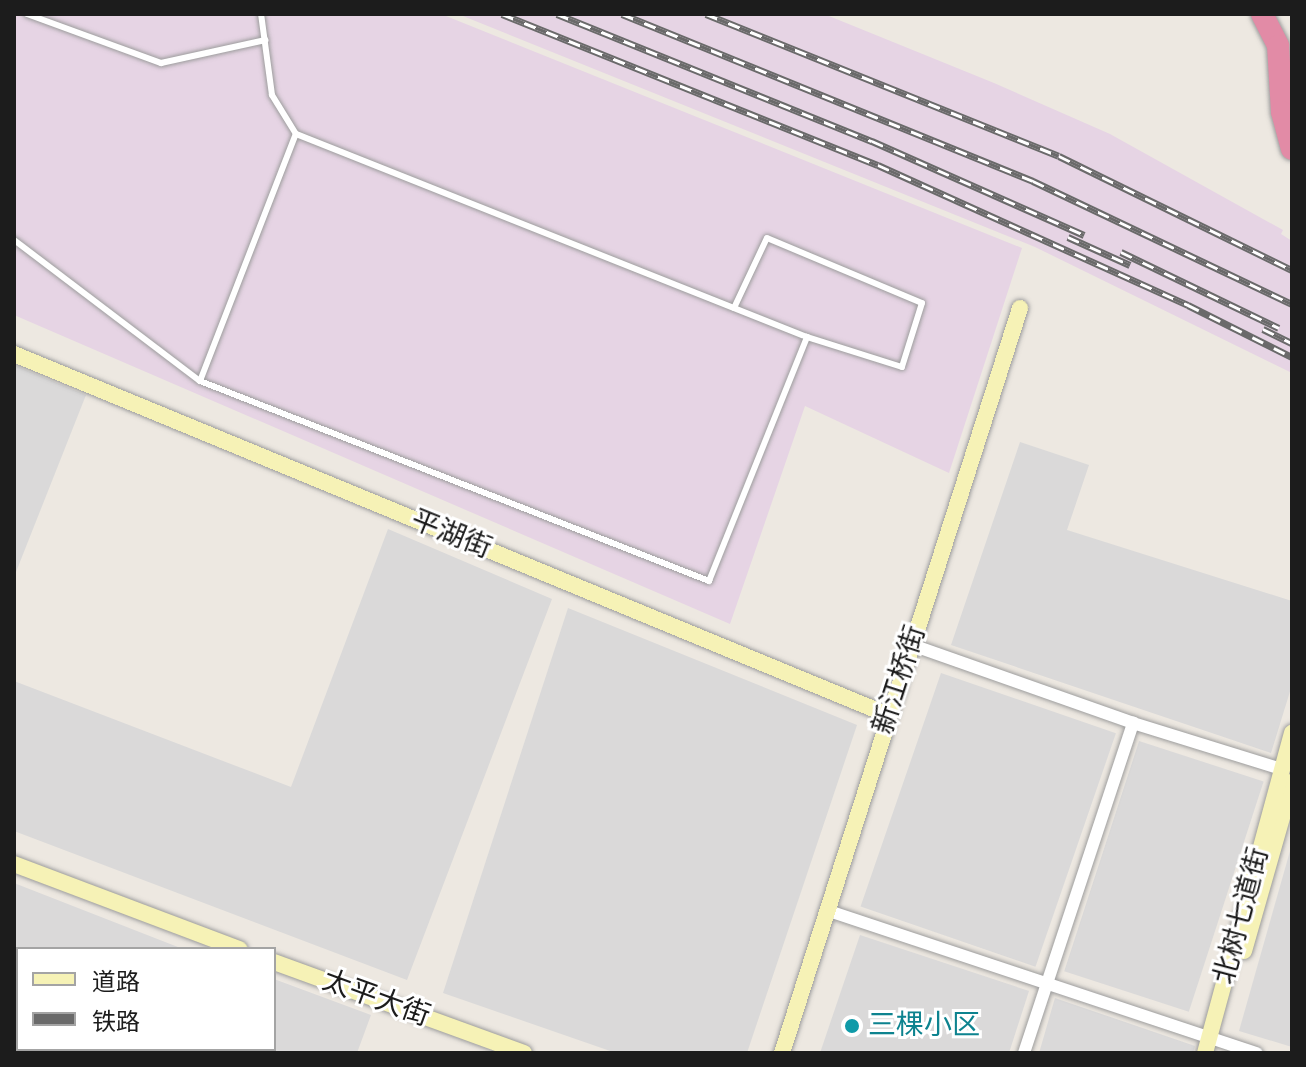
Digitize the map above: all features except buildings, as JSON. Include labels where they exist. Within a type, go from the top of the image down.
[{"type":"highway","points":[[1262,14],[1278,46],[1282,112],[1292,149]]},
{"type":"main road","name":"新江桥街","points":[[782,1053],[1020,308]]},
{"type":"main road","name":"平湖街","points":[[14,354],[888,715]]},
{"type":"main road","name":"北树七道街","points":[[1212,1046],[1287,775],[1292,733]]},
{"type":"main road","points":[[14,864],[234,947]]},
{"type":"main road","name":"太平大街","points":[[276,963],[524,1053]]},
{"type":"street","points":[[912,645],[1287,775]]},
{"type":"street","points":[[1024,1053],[1133,723]]},
{"type":"street","points":[[829,911],[1048,983],[1212,1046],[1257,1053]]},
{"type":"lane","points":[[27,14],[161,63],[266,40]]},
{"type":"lane","points":[[261,14],[272,95],[296,134],[734,308],[807,337],[902,367],[922,303],[767,238],[734,308]]},
{"type":"lane","points":[[200,381],[296,134]]},
{"type":"lane","points":[[14,240],[200,381],[709,581],[807,337]]},
{"type":"shaded area","points":[[14,14],[441,14],[1022,248],[949,473],[805,406],[730,624],[14,315]]},
{"type":"shaded area","points":[[458,14],[824,14],[994,83],[1110,134],[1283,230],[1281,234],[1292,241],[1292,373],[1035,247]]},
{"type":"shaded area","points":[[14,365],[86,395],[14,577]]},
{"type":"shaded area","points":[[1020,442],[1089,465],[1067,530],[1292,601],[1292,685],[1271,753],[951,645]]},
{"type":"shaded area","points":[[388,529],[552,599],[407,980],[14,831],[14,681],[291,787]]},
{"type":"shaded area","points":[[568,608],[857,725],[747,1053],[616,1053],[443,993]]},
{"type":"shaded area","points":[[941,673],[1116,733],[1036,967],[861,907]]},
{"type":"shaded area","points":[[1139,741],[1264,781],[1189,1012],[1064,971]]},
{"type":"shaded area","points":[[1292,844],[1292,1047],[1239,1031]]},
{"type":"shaded area","points":[[14,883],[178,947],[16,947],[16,1051],[212,1051],[212,1053],[14,1053]]},
{"type":"shaded area","points":[[860,935],[1029,991],[1009,1053],[820,1053]]},
{"type":"shaded area","points":[[276,980],[371,1015],[357,1053],[234,1053],[276,1051]]},
{"type":"shaded area","points":[[1055,998],[1195,1046],[1193,1053],[1039,1053]]},
{"type":"railway","points":[[502,14],[878,165],[1188,305],[1292,357]]},
{"type":"railway","points":[[557,14],[872,141],[1084,235]]},
{"type":"railway","points":[[622,14],[1033,181],[1292,304]]},
{"type":"railway","points":[[706,14],[1059,156],[1292,270]]},
{"type":"railway","points":[[1068,237],[1130,265]]},
{"type":"railway","points":[[1121,252],[1279,328]]},
{"type":"railway","points":[[1263,329],[1292,343]]},
{"type":"place","name":"三棵小区","points":[[852,1026]]}]
